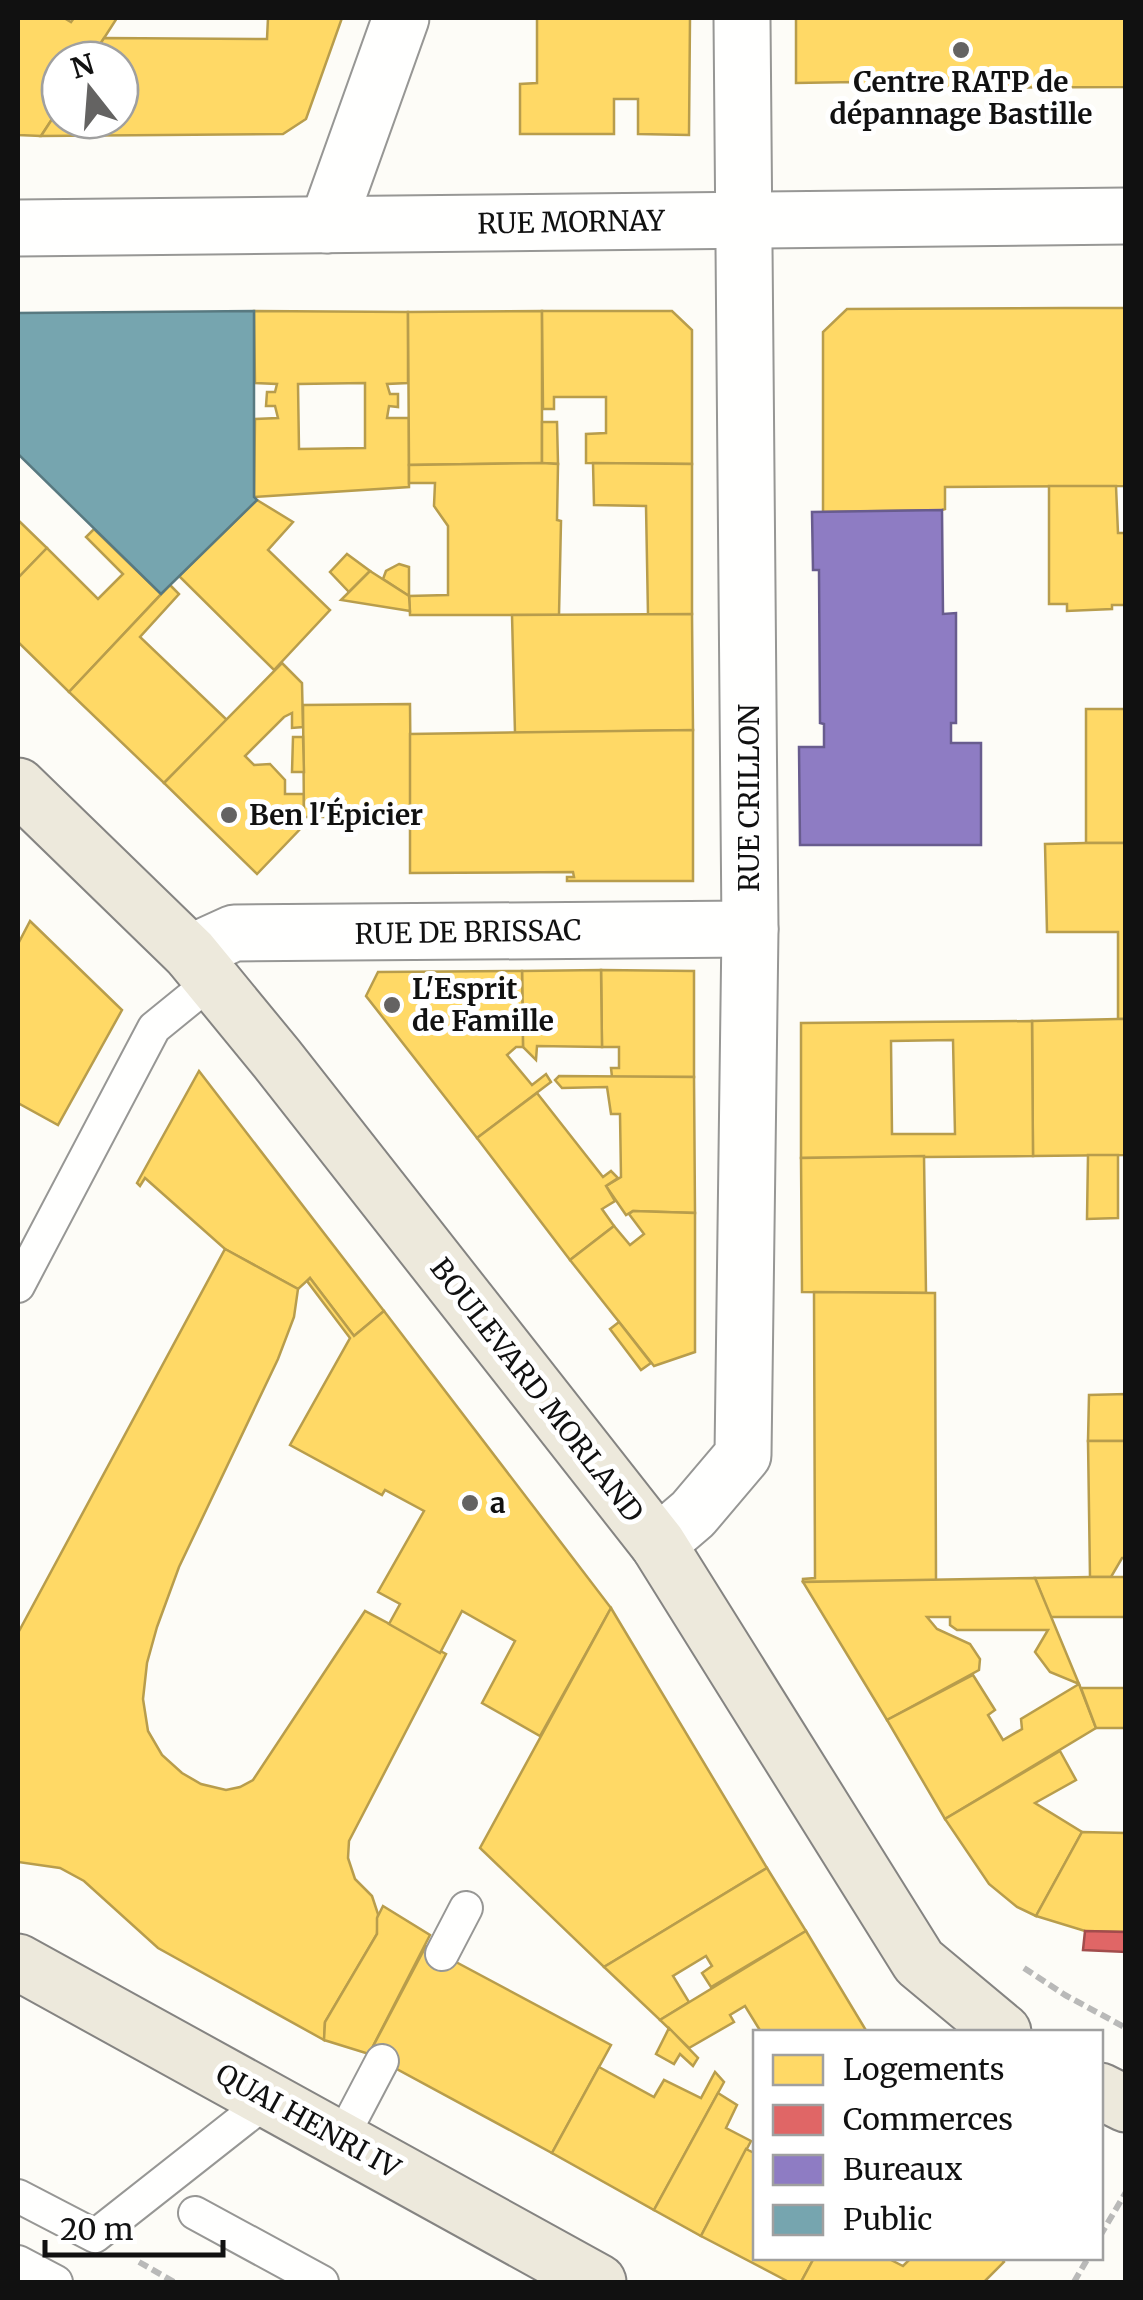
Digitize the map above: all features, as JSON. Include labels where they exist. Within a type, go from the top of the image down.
[{"type":"main road","name":"BOULEVARD MORLAND","points":[[18,786],[201,967],[658,1544],[919,1962],[1000,2030]]},
{"type":"main road","name":"QUAI HENRI IV","points":[[18,1962],[598,2282]]},
{"type":"main road","points":[[1103,2092],[1126,2104]]},
{"type":"street","points":[[327,225],[400,18]]},
{"type":"street","name":"RUE CRILLON","points":[[658,1544],[694,1514],[743,1455],[750,929],[742,18]]},
{"type":"street","name":"RUE MORNAY","points":[[18,228],[1126,216]]},
{"type":"street","name":"RUE DE BRISSAC","points":[[201,967],[234,934],[750,929]]},
{"type":"lane","points":[[18,1286],[154,1028],[201,967]]},
{"type":"lane","points":[[442,1954],[466,1908]]},
{"type":"lane","points":[[341,2139],[382,2061]]},
{"type":"lane","points":[[18,2196],[95,2236],[269,2099]]},
{"type":"lane","points":[[195,2212],[322,2282]]},
{"type":"lane","points":[[18,2262],[56,2282]]},
{"type":"path","points":[[1103,2231],[1126,2192]]},
{"type":"path","points":[[1074,2282],[1087,2260]]},
{"type":"path","points":[[154,2272],[174,2282]]},
{"type":"building: Logements","points":[[18,18],[64,18],[71,22],[74,18],[117,18],[103,40],[40,40],[40,136],[18,135]]},
{"type":"building: Logements","points":[[268,18],[342,18],[306,119],[283,134],[140,135],[140,40],[103,40],[104,38],[267,39]]},
{"type":"building: Logements","points":[[537,18],[690,18],[689,135],[638,134],[638,99],[614,99],[614,134],[520,134],[520,84],[537,83]]},
{"type":"building: Logements","name":"Centre RATP de dépannage Bastille","points":[[796,18],[1126,18],[1126,87],[857,88],[856,82],[796,83]]},
{"type":"building: Logements","points":[[1126,308],[1126,486],[945,487],[942,510],[823,512],[823,332],[847,309]]},
{"type":"building: Logements","points":[[254,311],[408,312],[408,383],[387,384],[390,394],[398,394],[398,407],[389,406],[387,418],[409,418],[409,487],[254,497],[255,419],[278,418],[275,406],[266,406],[267,392],[275,392],[277,384],[255,383]],"holes":[[[365,383],[365,448],[299,449],[298,384]]]},
{"type":"building: Logements","points":[[542,311],[542,463],[409,465],[408,312]]},
{"type":"building: Logements","points":[[542,311],[672,311],[692,330],[692,464],[586,463],[586,434],[606,433],[606,397],[554,397],[554,409],[543,409]]},
{"type":"building: Logements","points":[[542,422],[557,422],[558,464],[542,463]]},
{"type":"building: Logements","points":[[593,463],[692,464],[692,614],[648,615],[646,506],[594,505]]},
{"type":"building: Logements","points":[[558,464],[559,615],[410,615],[409,596],[448,595],[448,526],[434,506],[435,483],[409,483],[409,465]]},
{"type":"building: Logements","points":[[1049,486],[1116,486],[1118,533],[1126,533],[1126,605],[1067,611],[1067,604],[1049,604]]},
{"type":"building: Logements","points":[[257,500],[293,522],[268,550],[330,610],[274,670],[179,576]]},
{"type":"building: Logements","points":[[18,520],[47,548],[18,578]]},
{"type":"building: Logements","points":[[94,529],[161,594],[69,692],[18,642],[18,578],[47,548],[98,599],[123,574],[86,537]]},
{"type":"building: Logements","points":[[347,554],[370,571],[349,592],[330,572]]},
{"type":"building: Logements","points":[[399,564],[409,567],[409,596],[383,579],[386,571]]},
{"type":"building: Logements","points":[[370,571],[409,596],[410,611],[341,600]]},
{"type":"building: Logements","points":[[170,585],[179,594],[140,637],[227,720],[164,783],[69,692]]},
{"type":"building: Logements","points":[[692,614],[693,730],[515,733],[512,615]]},
{"type":"building: Logements","points":[[282,663],[302,683],[303,727],[292,728],[292,713],[284,717],[245,756],[254,765],[270,764],[285,780],[285,794],[304,794],[304,825],[257,874],[164,783]]},
{"type":"building: Logements","points":[[410,704],[411,817],[304,817],[303,705]]},
{"type":"building: Logements","points":[[1086,709],[1126,709],[1126,843],[1086,843]]},
{"type":"building: Logements","points":[[693,730],[693,881],[567,881],[567,877],[574,877],[573,872],[410,873],[410,734]]},
{"type":"building: Logements","points":[[293,737],[303,737],[304,772],[292,772]]},
{"type":"building: Logements","points":[[1126,843],[1126,1019],[1118,1019],[1118,932],[1047,932],[1045,844]]},
{"type":"building: Logements","points":[[30,921],[122,1010],[58,1125],[18,1103],[18,944]]},
{"type":"building: Logements","points":[[601,970],[694,971],[694,1077],[612,1077],[611,1068],[619,1068],[619,1047],[602,1047]]},
{"type":"building: Logements","points":[[601,970],[602,1047],[537,1046],[536,1060],[523,1047],[522,971]]},
{"type":"building: Logements","points":[[522,971],[523,1047],[516,1047],[507,1055],[532,1085],[546,1074],[551,1082],[477,1138],[366,996],[378,972]]},
{"type":"building: Logements","points":[[1126,1019],[1126,1155],[1033,1156],[1032,1021]]},
{"type":"building: Logements","points":[[1032,1021],[1033,1156],[801,1158],[801,1023]],"holes":[[[953,1040],[955,1134],[892,1134],[891,1041]]]},
{"type":"building: Logements","points":[[199,1071],[384,1311],[354,1336],[310,1278],[298,1289],[225,1249],[145,1178],[140,1186],[137,1183]]},
{"type":"building: Logements","points":[[559,1076],[694,1077],[695,1213],[633,1211],[626,1215],[606,1186],[621,1177],[620,1114],[611,1114],[607,1087],[562,1088],[555,1080]]},
{"type":"building: Logements","points":[[537,1093],[603,1177],[611,1171],[618,1178],[606,1186],[615,1201],[602,1209],[614,1226],[570,1260],[477,1138]]},
{"type":"building: Logements","points":[[1088,1155],[1118,1155],[1118,1218],[1087,1219]]},
{"type":"building: Logements","points":[[924,1156],[926,1293],[802,1292],[801,1158]]},
{"type":"building: Logements","points":[[695,1213],[695,1352],[654,1366],[570,1260],[614,1226],[630,1245],[644,1234],[629,1214]]},
{"type":"building: Logements","points":[[225,1249],[298,1289],[294,1317],[278,1359],[179,1567],[157,1627],[143,1699],[148,1731],[162,1755],[182,1773],[201,1784],[226,1790],[240,1787],[253,1780],[365,1611],[446,1654],[349,1841],[348,1858],[355,1879],[372,1896],[378,1914],[377,1934],[325,2022],[324,2040],[158,1948],[84,1881],[60,1868],[18,1862],[18,1633]]},
{"type":"building: Logements","name":"a","points":[[310,1278],[354,1336],[384,1311],[611,1608],[540,1736],[482,1703],[515,1641],[462,1611],[440,1653],[389,1624],[400,1604],[378,1592],[424,1511],[385,1490],[382,1495],[290,1445],[350,1338],[307,1281]]},
{"type":"building: Logements","points":[[814,1292],[935,1293],[936,1581],[803,1582],[815,1578]]},
{"type":"building: Logements","points":[[619,1322],[651,1363],[641,1370],[610,1329]]},
{"type":"building: Logements","points":[[1126,1394],[1126,1441],[1088,1441],[1089,1395]]},
{"type":"building: Logements","points":[[1088,1441],[1126,1441],[1126,1558],[1122,1558],[1111,1577],[1090,1577]]},
{"type":"building: Logements","points":[[1126,1577],[1126,1617],[1050,1617],[1035,1578]]},
{"type":"building: Logements","points":[[1035,1578],[1079,1684],[1050,1672],[1035,1652],[1048,1630],[957,1630],[950,1625],[950,1617],[927,1617],[937,1629],[970,1644],[980,1659],[979,1670],[887,1720],[803,1582]]},
{"type":"building: Logements","points":[[611,1608],[767,1868],[604,1967],[480,1848]]},
{"type":"building: Logements","points":[[973,1675],[995,1710],[988,1715],[1003,1740],[1022,1729],[1021,1719],[1079,1684],[1096,1728],[945,1819],[887,1720]]},
{"type":"building: Logements","points":[[1081,1688],[1126,1688],[1126,1728],[1096,1728]]},
{"type":"building: Logements","points":[[1060,1751],[1076,1780],[1035,1803],[1082,1832],[1036,1916],[1017,1907],[989,1884],[945,1819]]},
{"type":"building: Logements","points":[[1082,1832],[1126,1833],[1126,1932],[1085,1931],[1036,1916]]},
{"type":"building: Logements","points":[[767,1868],[806,1931],[711,1987],[702,1973],[712,1966],[706,1956],[673,1976],[689,2002],[660,2020],[604,1967]]},
{"type":"building: Logements","points":[[383,1906],[430,1935],[369,2054],[324,2040],[325,2022],[377,1934],[377,1918]]},
{"type":"building: Logements","points":[[806,1931],[866,2030],[760,2030],[745,2006],[730,2015],[734,2022],[689,2048],[660,2020]]},
{"type":"building: Logements","points":[[426,1946],[611,2045],[552,2153],[369,2054]]},
{"type":"building: Logements","points":[[669,2028],[698,2058],[693,2066],[680,2054],[674,2064],[656,2054]]},
{"type":"building: Logements","points":[[599,2067],[654,2097],[664,2080],[701,2098],[715,2072],[724,2082],[654,2210],[552,2153]]},
{"type":"building: Logements","points":[[718,2093],[737,2105],[726,2128],[751,2141],[701,2236],[654,2210]]},
{"type":"building: Logements","points":[[746,2149],[753,2152],[753,2260],[813,2260],[801,2282],[789,2282],[701,2236]]},
{"type":"building: Logements","points":[[813,2260],[891,2260],[903,2266],[909,2260],[1004,2262],[984,2282],[801,2282]]},
{"type":"building: Commerces","points":[[1085,1931],[1126,1932],[1126,1952],[1083,1950]]},
{"type":"building: Bureaux","points":[[942,510],[943,614],[956,613],[956,723],[951,723],[951,743],[981,743],[981,845],[800,845],[799,747],[824,747],[824,724],[820,723],[819,570],[813,570],[812,512]]},
{"type":"building: Public","points":[[254,311],[257,500],[161,594],[18,454],[18,313]]},
{"type":"place","name":"Centre RATP de dépannage Bastille","points":[[961,50]]},
{"type":"place","name":"Ben l'Épicier","points":[[229,815]]},
{"type":"place","name":"L'Esprit de Famille","points":[[392,1005]]},
{"type":"place","name":"a","points":[[470,1503]]}]
